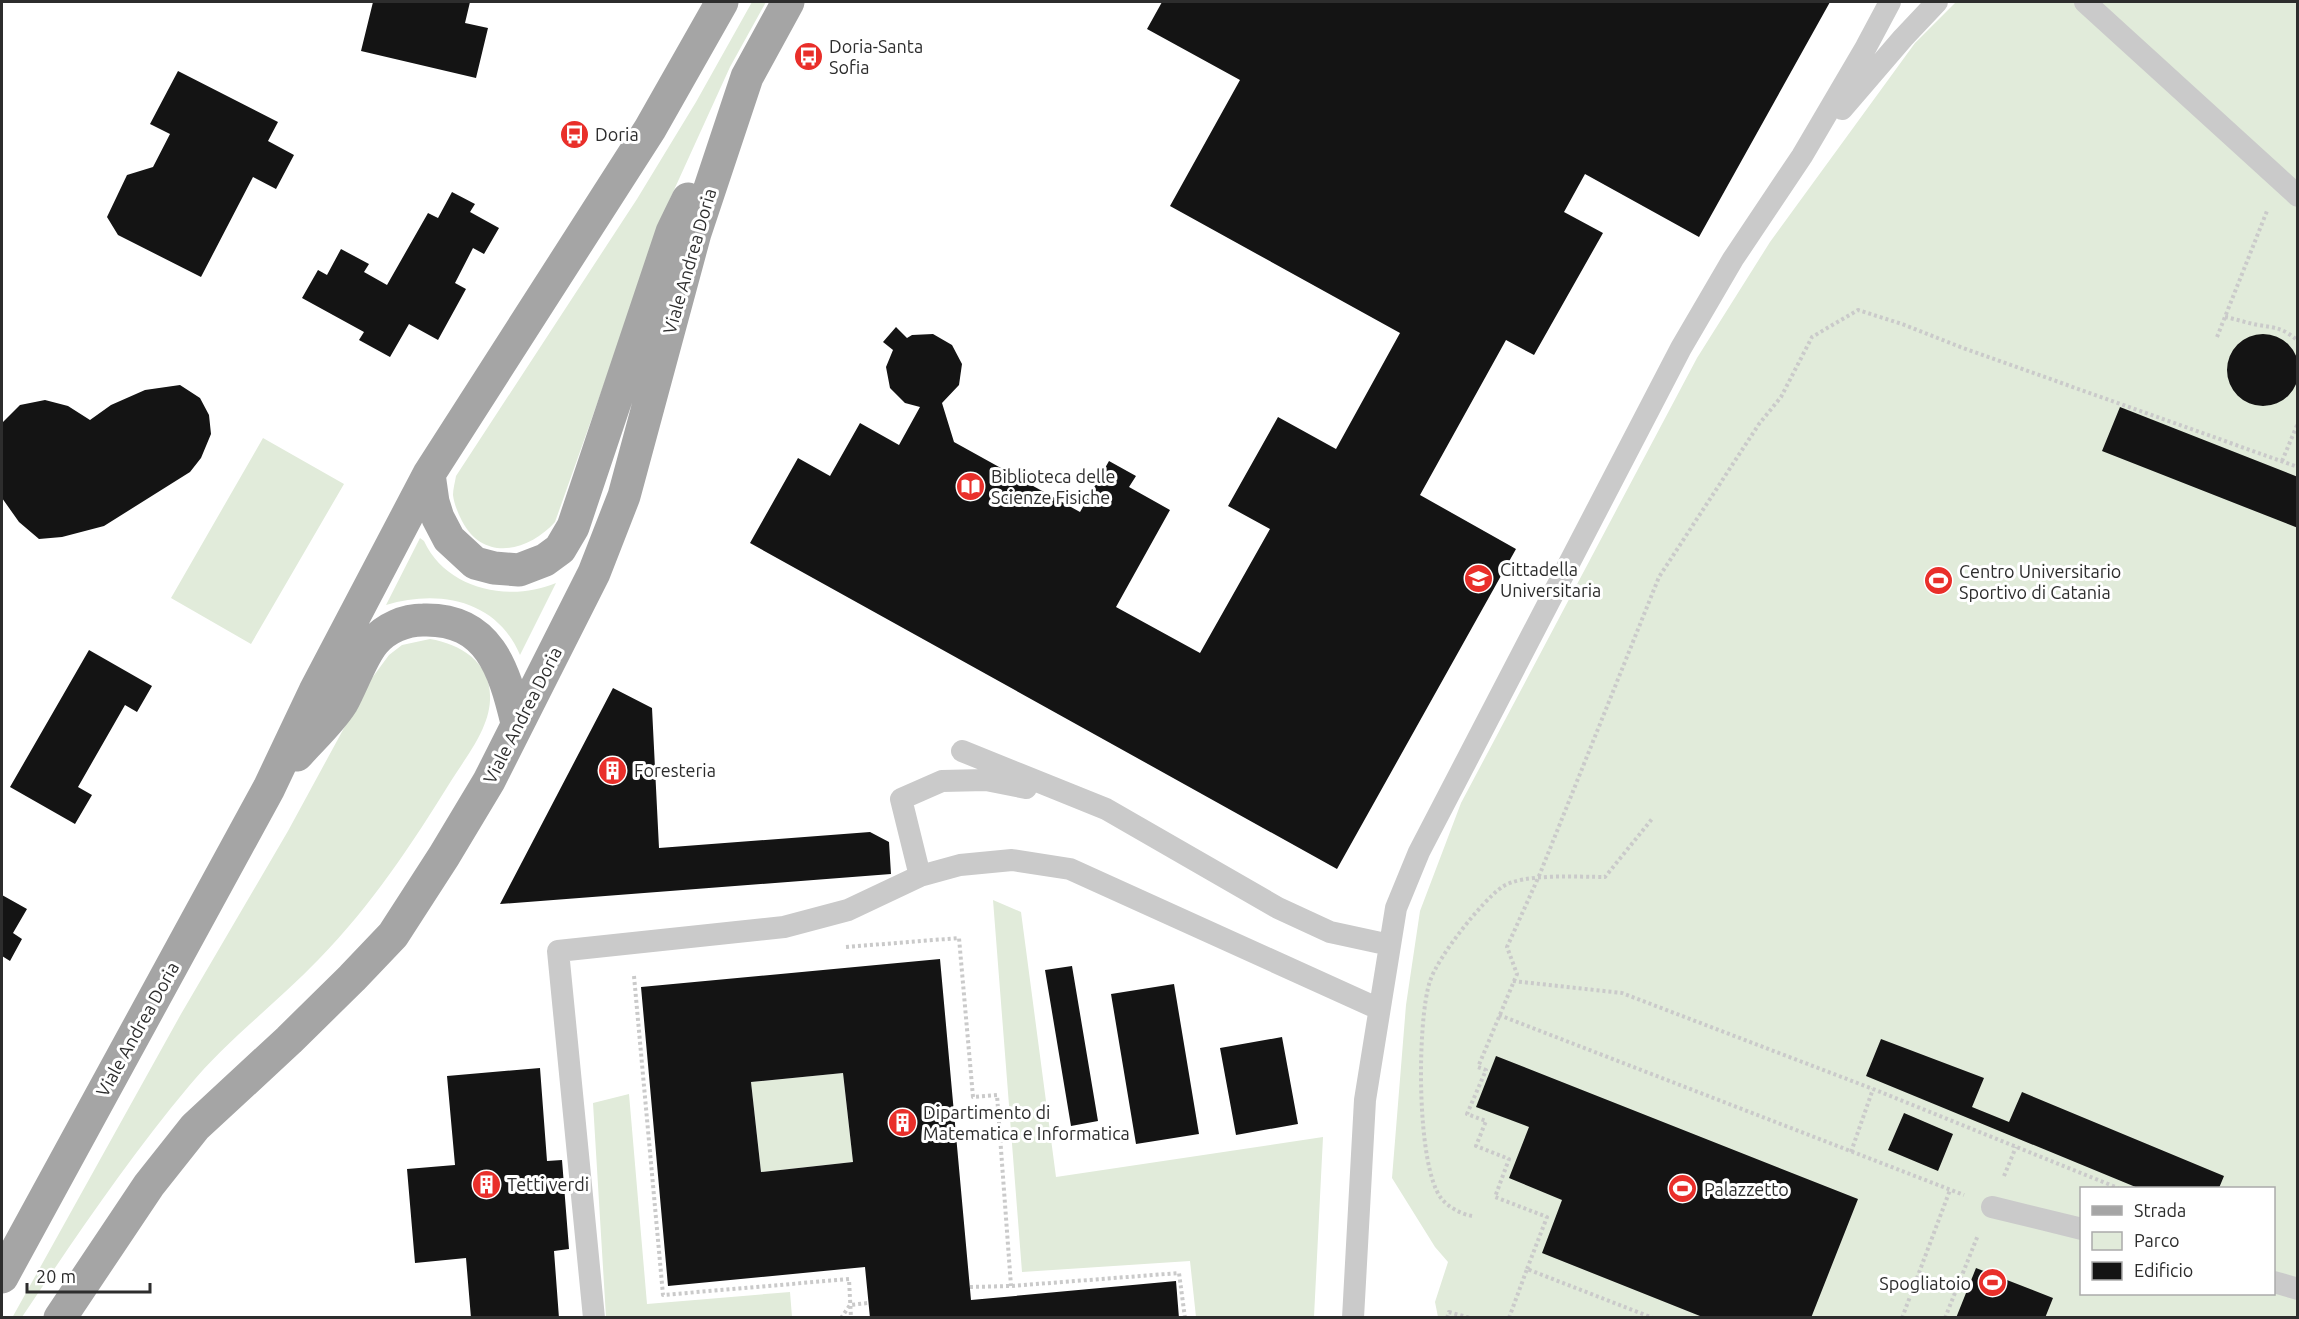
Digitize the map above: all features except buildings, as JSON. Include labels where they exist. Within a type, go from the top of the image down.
[{"type":"main road","name":"Viale Andrea Doria","points":[[2,1277],[269,788],[315,691],[429,474],[651,129],[722,2]]},
{"type":"main road","name":"Viale Andrea Doria","points":[[60,1317],[149,1185],[195,1127],[289,1040],[393,934],[484,790],[594,573],[624,496],[695,233],[747,77],[788,2]]},
{"type":"main road","points":[[429,474],[438,518],[449,539],[475,563],[494,568],[519,570],[545,560],[560,549],[573,527],[672,232],[747,77]]},
{"type":"main road","points":[[269,788],[340,705],[374,642],[390,629],[410,620],[437,620],[461,625],[480,640],[496,657],[504,675],[517,723]]},
{"type":"lane","points":[[1353,1317],[1365,1100],[1396,908],[1419,852],[1681,348],[1733,259],[1802,156],[1890,2]]},
{"type":"lane","points":[[2085,2],[2290,188]]},
{"type":"lane","points":[[1802,156],[1927,5]]},
{"type":"lane","points":[[962,751],[1106,809],[1278,908],[1330,932],[1390,945]]},
{"type":"lane","points":[[920,876],[901,799],[942,782],[986,780],[1080,798]]},
{"type":"lane","points":[[594,1317],[558,951],[784,927],[848,910],[920,876],[960,865],[1012,860],[1070,869],[1379,1009]]},
{"type":"lane","points":[[1992,1207],[2080,1229]]},
{"type":"lane","points":[[2275,1282],[2298,1289]]},
{"type":"path","points":[[2217,337],[2255,237],[2290,188]]},
{"type":"path","points":[[1509,1317],[1547,1216],[1495,1197],[1509,1159],[1476,1146],[1486,1121],[1467,1114],[1486,1070],[1478,1066],[1517,974],[1507,947],[1539,876],[1659,577],[1759,424],[1781,397],[1812,337],[1858,310],[2298,467]]},
{"type":"path","points":[[2225,317],[2261,326],[2271,326],[2285,331],[2298,341]]},
{"type":"path","points":[[2282,461],[2298,423]]},
{"type":"path","points":[[1472,1216],[1461,1214],[1441,1197],[1427,1161],[1422,1113],[1423,1012],[1430,980],[1446,953],[1480,908],[1503,886],[1539,876],[1605,877],[1652,819]]},
{"type":"path","points":[[843,947],[959,938],[974,1097],[997,1095],[1011,1286]]},
{"type":"path","points":[[634,976],[663,1294],[849,1279],[851,1317]]},
{"type":"path","points":[[1514,981],[1622,993],[1874,1089],[2116,1187]]},
{"type":"path","points":[[1499,1015],[1992,1207],[1983,1223],[1945,1317]]},
{"type":"path","points":[[1851,1152],[1874,1089]]},
{"type":"path","points":[[1902,1317],[1950,1190]]},
{"type":"path","points":[[1527,1269],[1653,1317]]},
{"type":"path","points":[[970,1287],[1179,1273],[1185,1317]]},
{"type":"path","points":[[841,1317],[850,1305],[868,1303]]},
{"type":"path","points":[[1447,1317],[1449,1312],[1470,1317]]},
{"type":"green space","points":[[752,2],[766,2],[730,67],[669,201],[555,522],[533,540],[520,546],[494,547],[482,543],[471,534],[456,508],[453,495],[456,476],[637,199],[696,102]]},
{"type":"green space","name":"Centro Universitario Sportivo di Catania","points":[[1956,2],[2297,2],[2297,1317],[1438,1317],[1435,1302],[1448,1262],[1435,1247],[1392,1178],[1406,1005],[1420,911],[1461,803],[1697,358],[1770,242],[1915,43]]},
{"type":"green space","points":[[263,438],[344,484],[251,644],[171,598]]},
{"type":"green space","points":[[420,538],[447,571],[481,588],[519,592],[556,583],[520,655],[510,636],[497,622],[464,603],[426,598],[386,605]]},
{"type":"green space","points":[[430,639],[453,645],[463,651],[480,666],[486,676],[489,687],[489,711],[486,722],[470,752],[406,851],[356,918],[319,959],[220,1053],[189,1086],[123,1170],[22,1317],[12,1318],[181,1014],[288,831],[369,682],[389,655],[402,645]]},
{"type":"green space","points":[[993,900],[1021,912],[1056,1177],[1323,1137],[1314,1317],[1196,1317],[1190,1261],[1022,1272]]},
{"type":"green space","points":[[843,1073],[853,1162],[761,1172],[751,1082]]},
{"type":"green space","points":[[629,1094],[647,1304],[790,1292],[792,1317],[606,1317],[593,1103]]},
{"type":"place","name":"Doria-Santa Sofia","points":[[808,56]]},
{"type":"place","name":"Doria","points":[[574,134]]},
{"type":"place","name":"Biblioteca delle Scienze Fisiche","points":[[970,486]]},
{"type":"place","name":"Cittadella Universitaria","points":[[1479,579]]},
{"type":"place","name":"Centro Universitario Sportivo di Catania","points":[[1938,581]]},
{"type":"place","name":"Foresteria","points":[[613,770]]},
{"type":"place","name":"Dipartimento di Matematica e Informatica","points":[[902,1122]]},
{"type":"place","name":"Tetti verdi","points":[[486,1184]]},
{"type":"place","name":"Palazzetto","points":[[1683,1189]]},
{"type":"place","name":"Spogliatoio","points":[[1992,1283]]}]
